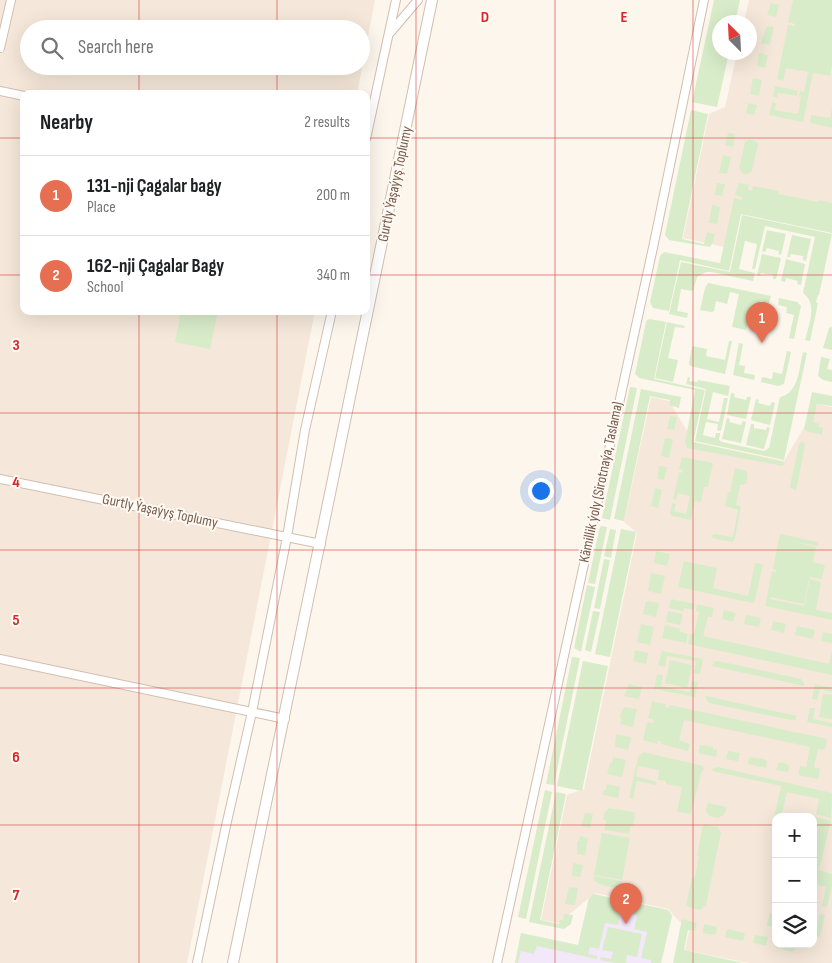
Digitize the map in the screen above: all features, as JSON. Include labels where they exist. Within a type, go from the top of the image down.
[{"type":"street","points":[[0,48],[10,0]]},
{"type":"street","points":[[370,121],[396,0]]},
{"type":"street","points":[[389,34],[418,0]]},
{"type":"street","name":"Gurtly Ýaşaýyş Toplumy","points":[[370,304],[432,0]]},
{"type":"street","name":"Kämillik ýoly (Sirotnaýa, Taslama)","points":[[497,963],[656,234],[704,0]]},
{"type":"street","points":[[0,91],[20,95]]},
{"type":"street","points":[[197,963],[252,712],[287,537],[305,430],[331,315]]},
{"type":"street","name":"Gurtly Ýaşaýyş Toplumy","points":[[233,963],[368,315]]},
{"type":"street","name":"Gurtly Ýaşaýyş Toplumy","points":[[0,479],[321,544]]},
{"type":"street","points":[[0,659],[285,719]]},
{"type":"shaded area","points":[[0,0],[375,0],[370,26],[370,20],[20,20],[20,75],[361,75],[358,90],[20,90],[20,315],[314,315],[187,963],[0,963]]},
{"type":"shaded area","points":[[749,0],[832,0],[832,232],[741,212],[733,249],[683,238],[709,114],[725,107],[735,60],[757,60],[757,15],[746,15]]},
{"type":"shaded area","points":[[651,397],[669,401],[694,442],[784,461],[818,404],[832,407],[832,963],[748,963],[685,950],[689,931],[669,909],[595,893],[559,923],[541,920],[567,795],[584,789],[637,533],[624,522]]},
{"type":"shaded area","points":[[594,894],[669,910],[672,915],[661,963],[515,963],[521,933],[578,945],[589,898]]},
{"type":"green space","points":[[714,0],[740,0],[737,15],[712,15],[712,60],[727,60],[717,107],[692,102]]},
{"type":"green space","points":[[793,0],[832,0],[832,65],[830,76],[813,73],[803,122],[769,115],[772,102],[776,103],[775,110],[798,114],[801,97],[799,97],[800,91],[804,92],[808,72],[786,68],[783,81],[777,79],[788,25],[794,26],[795,24],[788,22]]},
{"type":"green space","points":[[771,3],[779,5],[776,17],[767,15]]},
{"type":"green space","points":[[767,26],[774,27],[770,45],[761,43]]},
{"type":"green space","points":[[759,53],[768,55],[765,68],[757,66]]},
{"type":"green space","points":[[753,78],[762,80],[759,96],[750,94]]},
{"type":"green space","points":[[775,86],[798,91],[797,96],[778,93],[777,98],[773,97]]},
{"type":"green space","points":[[748,103],[757,105],[754,115],[746,113]]},
{"type":"green space","points":[[832,108],[832,128],[810,123],[811,115],[830,118]]},
{"type":"green space","points":[[691,110],[708,114],[682,239],[704,244],[707,232],[715,234],[710,247],[669,240],[665,235]]},
{"type":"green space","points":[[728,133],[735,134],[733,147],[725,145]]},
{"type":"green space","points":[[749,139],[756,141],[758,145],[752,171],[748,174],[742,173],[739,168],[745,142]]},
{"type":"green space","points":[[723,155],[731,157],[727,174],[719,173]]},
{"type":"green space","points":[[717,183],[725,184],[722,196],[715,195]]},
{"type":"green space","points":[[740,183],[749,185],[748,190],[752,191],[753,186],[779,191],[779,194],[832,203],[832,233],[741,214],[729,271],[680,260],[669,311],[653,308],[650,302],[660,256],[664,252],[720,263],[734,198],[742,200],[742,197],[735,195]]},
{"type":"green space","points":[[712,205],[720,207],[717,224],[709,223]]},
{"type":"green space","points":[[742,215],[832,234],[816,302],[818,303],[810,341],[805,340],[811,308],[808,298],[803,293],[815,237],[765,226],[755,269],[752,269],[757,244],[745,241],[739,269],[755,273],[753,281],[706,272],[697,277],[693,291],[681,289],[677,311],[688,313],[687,318],[669,314],[681,262],[730,272]]},
{"type":"green space","points":[[767,230],[786,234],[781,255],[778,254],[779,251],[767,248],[765,252],[762,251]]},
{"type":"green space","points":[[792,235],[811,239],[806,261],[803,260],[803,256],[791,254],[790,257],[787,257]]},
{"type":"green space","points":[[762,254],[781,258],[776,279],[773,279],[773,275],[761,273],[760,276],[757,275]]},
{"type":"green space","points":[[786,259],[805,264],[801,285],[797,284],[798,281],[786,278],[785,282],[781,281]]},
{"type":"green space","points":[[708,283],[771,296],[769,303],[760,301],[758,308],[751,307],[746,330],[732,327],[739,294],[730,292],[727,304],[716,301],[714,311],[712,312],[700,310]]},
{"type":"green space","points":[[779,298],[797,302],[801,306],[794,339],[789,338],[794,315],[786,313],[787,307],[778,305]]},
{"type":"green space","points":[[180,315],[217,315],[210,349],[175,342]]},
{"type":"green space","points":[[650,319],[666,322],[654,379],[705,390],[693,442],[784,462],[783,466],[687,448],[685,442],[695,390],[639,378],[635,374],[646,322]]},
{"type":"green space","points":[[667,322],[685,326],[684,328],[675,327],[668,358],[678,360],[673,382],[655,378]]},
{"type":"green space","points":[[832,327],[832,350],[823,348],[829,328]]},
{"type":"green space","points":[[729,341],[732,341],[725,374],[690,366],[692,346],[707,349],[706,356],[725,360]]},
{"type":"green space","points":[[739,343],[743,344],[739,365],[745,366],[744,373],[755,375],[754,380],[733,375]]},
{"type":"green space","points":[[787,351],[791,352],[784,384],[778,386],[761,382],[762,377],[772,379],[773,372],[782,374]]},
{"type":"green space","points":[[803,352],[807,353],[784,460],[695,441],[706,389],[686,384],[688,377],[690,378],[689,381],[697,382],[698,380],[730,386],[728,396],[713,392],[707,419],[719,422],[724,398],[728,398],[721,431],[717,430],[718,424],[706,422],[703,435],[715,438],[716,433],[720,433],[719,440],[722,442],[764,451],[769,448],[780,397],[791,391],[795,385]]},
{"type":"green space","points":[[821,357],[830,359],[827,369],[832,370],[832,382],[823,380],[818,376]]},
{"type":"green space","points":[[630,387],[637,388],[610,520],[602,518]]},
{"type":"green space","points":[[641,389],[681,397],[679,408],[669,405],[670,400],[650,396],[624,521],[614,519]]},
{"type":"green space","points":[[812,392],[832,396],[832,406],[817,404],[813,422],[819,424],[818,427],[823,428],[822,435],[804,429]]},
{"type":"green space","points":[[731,393],[735,394],[734,397],[746,400],[747,397],[751,397],[746,419],[727,415]]},
{"type":"green space","points":[[756,399],[759,400],[758,403],[770,406],[772,402],[775,403],[770,425],[751,420]]},
{"type":"green space","points":[[670,416],[677,417],[674,430],[667,429]]},
{"type":"green space","points":[[727,418],[730,419],[729,422],[741,425],[743,421],[746,422],[741,443],[722,439]]},
{"type":"green space","points":[[751,424],[754,424],[754,428],[766,430],[767,427],[770,428],[764,449],[746,445]]},
{"type":"green space","points":[[665,438],[673,439],[669,458],[661,456]]},
{"type":"green space","points":[[804,442],[805,446],[796,490],[790,486],[799,444]]},
{"type":"green space","points":[[682,457],[713,463],[708,487],[704,487],[701,502],[695,501],[691,520],[670,514],[672,503],[676,504],[674,511],[686,514],[690,496],[678,493],[676,500],[673,499],[679,472],[682,473],[683,470],[679,469]]},
{"type":"green space","points":[[659,466],[667,467],[664,480],[657,479]]},
{"type":"green space","points":[[735,468],[746,471],[748,474],[746,484],[740,485],[736,505],[741,506],[735,538],[732,542],[712,538],[713,534],[733,537],[738,510],[725,506]]},
{"type":"green space","points":[[655,488],[662,490],[658,508],[651,506]]},
{"type":"green space","points":[[601,526],[607,527],[595,584],[588,583],[599,530]]},
{"type":"green space","points":[[610,529],[616,530],[611,558],[604,556]]},
{"type":"green space","points":[[621,529],[636,532],[610,657],[595,654]]},
{"type":"green space","points":[[780,534],[818,542],[817,546],[782,539],[816,547],[813,562],[825,565],[822,579],[810,577],[811,571],[804,604],[770,597],[770,599],[804,606],[810,579],[821,582],[816,610],[832,613],[832,620],[765,606],[772,571],[776,572],[773,569]]},
{"type":"green space","points":[[656,551],[670,554],[667,566],[654,563]]},
{"type":"green space","points":[[604,559],[610,560],[600,609],[594,608]]},
{"type":"green space","points":[[684,561],[717,568],[713,588],[748,596],[755,563],[763,564],[755,600],[753,603],[678,587]]},
{"type":"green space","points":[[651,573],[665,576],[661,594],[648,591]]},
{"type":"green space","points":[[587,585],[595,587],[581,652],[574,648]]},
{"type":"green space","points":[[671,599],[695,604],[693,610],[684,608],[683,611],[669,608]]},
{"type":"green space","points":[[646,601],[659,603],[656,617],[643,614]]},
{"type":"green space","points":[[697,604],[714,608],[712,617],[708,617],[703,636],[829,664],[832,651],[832,675],[688,644],[690,634],[694,634],[699,612],[696,611]]},
{"type":"green space","points":[[724,610],[736,613],[733,622],[722,619]]},
{"type":"green space","points":[[593,611],[600,612],[591,652],[585,650]]},
{"type":"green space","points":[[668,611],[683,614],[680,625],[666,622]]},
{"type":"green space","points":[[746,615],[761,618],[759,627],[744,624]]},
{"type":"green space","points":[[773,621],[786,624],[784,633],[771,630]]},
{"type":"green space","points":[[641,624],[654,627],[650,645],[637,642]]},
{"type":"green space","points":[[665,625],[680,629],[679,631],[688,634],[686,643],[662,638]]},
{"type":"green space","points":[[797,626],[815,630],[813,639],[795,635]]},
{"type":"green space","points":[[823,632],[832,634],[832,643],[821,641]]},
{"type":"green space","points":[[635,650],[648,653],[646,664],[633,661]]},
{"type":"green space","points":[[662,651],[703,659],[700,674],[694,673],[696,661],[667,656],[665,667],[658,665]]},
{"type":"green space","points":[[572,657],[580,658],[554,785],[546,784]]},
{"type":"green space","points":[[670,660],[692,665],[687,688],[665,683]]},
{"type":"green space","points":[[583,661],[608,666],[582,791],[557,786]]},
{"type":"green space","points":[[718,661],[801,679],[804,686],[712,666],[714,662]]},
{"type":"green space","points":[[657,674],[663,675],[661,686],[689,692],[692,681],[698,682],[695,697],[654,689]]},
{"type":"green space","points":[[629,684],[642,687],[639,699],[624,696]]},
{"type":"green space","points":[[815,684],[832,688],[832,692],[820,689],[817,700],[812,699]]},
{"type":"green space","points":[[823,694],[832,695],[832,719],[819,717]]},
{"type":"green space","points":[[706,696],[797,716],[795,720],[791,720],[709,703],[706,700]]},
{"type":"green space","points":[[652,701],[666,704],[665,707],[669,708],[670,705],[827,739],[825,750],[818,749],[814,767],[820,769],[818,779],[798,775],[800,766],[806,767],[810,747],[684,720],[679,740],[690,744],[688,751],[661,744],[661,741],[658,741],[658,744],[643,740],[647,722],[653,723],[654,720],[648,718]]},
{"type":"green space","points":[[624,707],[637,709],[633,727],[620,724],[622,718],[619,717]]},
{"type":"green space","points":[[810,708],[815,708],[813,719],[832,723],[832,727],[807,722]]},
{"type":"green space","points":[[616,734],[631,737],[628,750],[615,747]]},
{"type":"green space","points":[[700,745],[713,747],[713,749],[717,750],[716,757],[698,753]]},
{"type":"green space","points":[[728,751],[740,753],[738,761],[726,759]]},
{"type":"green space","points":[[643,752],[703,766],[704,771],[702,770],[691,814],[677,812],[682,787],[666,784],[666,781],[658,780],[659,770],[638,766],[636,776],[657,782],[656,785],[637,781],[633,799],[629,798],[638,757]]},
{"type":"green space","points":[[613,757],[626,760],[622,777],[607,774]]},
{"type":"green space","points":[[749,757],[764,759],[767,761],[766,768],[748,764]]},
{"type":"green space","points":[[779,762],[789,766],[788,772],[776,770]]},
{"type":"green space","points":[[718,767],[832,793],[831,818],[817,814],[819,799],[787,792],[782,813],[775,813],[781,786],[712,771],[713,768]]},
{"type":"green space","points":[[607,784],[620,787],[618,798],[603,795]]},
{"type":"green space","points":[[545,790],[552,792],[526,919],[518,917]]},
{"type":"green space","points":[[556,792],[566,794],[540,920],[559,924],[560,920],[563,920],[564,914],[573,915],[571,924],[564,929],[529,922]]},
{"type":"green space","points":[[708,803],[727,807],[724,815],[718,818],[709,816],[706,811]]},
{"type":"green space","points":[[609,808],[634,812],[633,826],[631,825],[629,834],[604,830],[606,821],[618,823],[603,820],[605,812]]},
{"type":"green space","points":[[585,813],[593,814],[590,828],[581,826]]},
{"type":"green space","points":[[817,818],[831,821],[819,870],[832,874],[832,886],[827,907],[822,906],[826,887],[817,885]]},
{"type":"green space","points":[[703,825],[718,827],[721,833],[706,905],[700,910],[686,905],[692,877],[695,877]]},
{"type":"green space","points":[[602,833],[630,838],[622,880],[594,875]]},
{"type":"green space","points":[[580,836],[588,838],[585,855],[577,854],[577,841],[579,841]]},
{"type":"green space","points":[[573,863],[583,865],[580,877],[572,876]]},
{"type":"green space","points":[[594,876],[622,881],[621,886],[611,887],[603,885],[594,880]]},
{"type":"green space","points":[[569,887],[578,888],[575,905],[565,904]]},
{"type":"green space","points":[[594,894],[668,910],[672,916],[661,963],[651,963],[651,960],[641,958],[647,932],[634,929],[637,915],[621,911],[618,925],[605,923],[599,949],[590,947],[588,954],[597,956],[597,959],[537,946],[534,954],[521,951],[518,963],[515,963],[521,933],[578,945],[589,898]]},
{"type":"green space","points":[[770,913],[772,913],[772,927],[767,926]]},
{"type":"green space","points":[[820,914],[825,915],[820,937],[817,937]]},
{"type":"green space","points":[[682,919],[697,923],[695,931],[688,930],[684,950],[743,963],[673,963]]},
{"type":"green space","points":[[704,924],[717,927],[716,935],[703,933]]},
{"type":"green space","points":[[608,927],[642,934],[637,957],[627,955],[626,962],[629,963],[600,960],[601,957],[611,959],[613,952],[602,950]]},
{"type":"green space","points":[[727,929],[745,933],[743,941],[725,937]]},
{"type":"green space","points":[[755,935],[768,937],[766,946],[753,943]]},
{"type":"green space","points":[[776,948],[795,948],[794,952]]},
{"type":"place","name":"131-nji Çagalar bagy","points":[[762,343]]},
{"type":"place","name":"162-nji Çagalar Bagy","points":[[626,924]]}]
